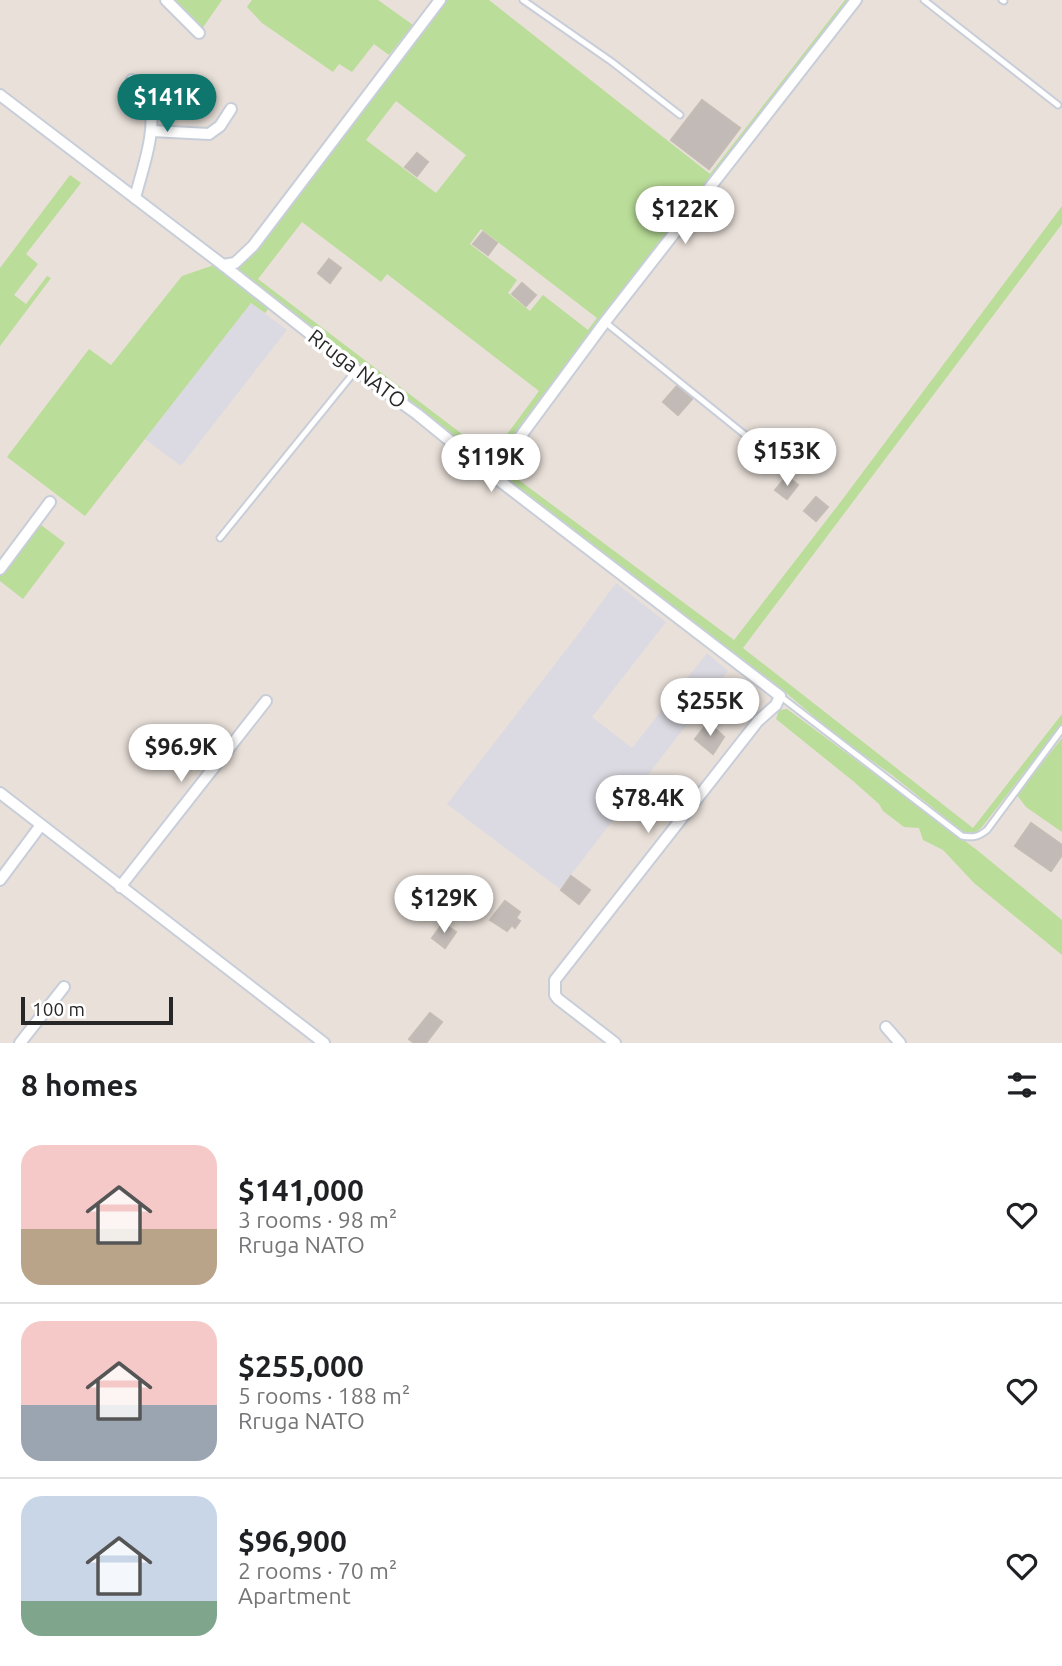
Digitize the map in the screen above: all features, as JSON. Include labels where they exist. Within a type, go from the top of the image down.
[{"type":"street","points":[[166,0],[198,33]]},
{"type":"street","points":[[223,265],[235,263],[253,246],[440,0]]},
{"type":"street","points":[[492,475],[605,322],[856,0]]},
{"type":"street","points":[[132,80],[148,100],[153,115],[152,131],[135,198]]},
{"type":"street","name":"Rruga NATO","points":[[0,95],[780,696]]},
{"type":"street","points":[[152,131],[209,134],[220,126],[231,109]]},
{"type":"street","points":[[0,569],[50,502]]},
{"type":"street","points":[[615,1043],[558,999],[555,995],[555,980],[758,720],[776,705],[780,696]]},
{"type":"street","points":[[120,887],[266,701]]},
{"type":"street","points":[[0,793],[324,1043]]},
{"type":"street","points":[[0,880],[41,825]]},
{"type":"street","points":[[20,1043],[64,987]]},
{"type":"street","points":[[886,1027],[900,1043]]},
{"type":"lane","points":[[523,0],[612,62],[680,115]]},
{"type":"lane","points":[[924,0],[1058,105]]},
{"type":"lane","points":[[605,322],[780,463]]},
{"type":"lane","points":[[220,537],[356,370]]},
{"type":"lane","points":[[780,696],[962,836],[971,838],[986,830],[1062,729]]},
{"type":"shaded area","points":[[251,303],[287,330],[181,466],[145,439]]},
{"type":"shaded area","points":[[616,583],[666,622],[592,717],[632,748],[707,653],[728,671],[560,889],[447,804]]},
{"type":"green space","points":[[166,0],[222,0],[199,33]]},
{"type":"green space","points":[[252,0],[378,0],[413,25],[389,55],[374,44],[352,72],[339,64],[333,72],[262,23],[247,7]]},
{"type":"green space","points":[[445,0],[489,0],[710,174],[845,0],[853,0],[602,320],[493,464],[486,465],[236,272]],"holes":[[[396,101],[466,155],[436,193],[366,140]],[[302,222],[381,282],[387,274],[539,391],[491,456],[258,279]],[[481,229],[597,318],[588,330],[543,295],[530,311],[508,293],[517,280],[470,244]]]},
{"type":"green space","points":[[70,175],[81,183],[26,254],[38,264],[14,295],[26,304],[47,276],[51,278],[0,346],[0,268]]},
{"type":"green space","points":[[1062,206],[1062,224],[743,648],[973,828],[1062,714],[1062,724],[974,834],[963,832],[892,775],[838,737],[785,692],[498,476],[504,469],[734,640]]},
{"type":"green space","points":[[214,265],[269,308],[265,313],[251,303],[85,516],[7,457],[89,349],[111,365],[182,276]]},
{"type":"green space","points":[[37,522],[65,543],[23,599],[0,581],[0,572]]},
{"type":"green space","points":[[787,709],[977,850],[1062,920],[1062,955],[974,883],[943,850],[923,840],[919,828],[904,827],[883,811],[879,804],[853,781],[776,719],[779,710]]},
{"type":"green space","points":[[1062,738],[1062,832],[1026,807],[1017,795]]},
{"type":"building","points":[[702,100],[740,128],[709,169],[671,140]]},
{"type":"building","points":[[417,153],[428,162],[417,176],[405,167]]},
{"type":"building","points":[[483,232],[497,243],[488,255],[473,244]]},
{"type":"building","points":[[329,259],[341,268],[330,283],[318,273]]},
{"type":"building","points":[[522,283],[536,295],[526,306],[512,294]]},
{"type":"building","points":[[677,386],[692,399],[678,415],[663,402]]},
{"type":"building","points":[[787,476],[798,485],[787,499],[775,490]]},
{"type":"building","points":[[816,497],[828,507],[816,521],[804,511]]},
{"type":"building","points":[[708,722],[724,737],[713,754],[695,739]]},
{"type":"building","points":[[1031,823],[1062,845],[1062,855],[1051,871],[1015,846]]},
{"type":"building","points":[[571,876],[590,890],[579,904],[561,890]]},
{"type":"building","points":[[505,901],[520,912],[516,918],[520,921],[515,928],[512,925],[507,931],[490,920]]},
{"type":"building","points":[[443,923],[456,932],[445,948],[432,938]]},
{"type":"building","points":[[430,1013],[442,1022],[426,1043],[414,1043],[409,1039]]}]
